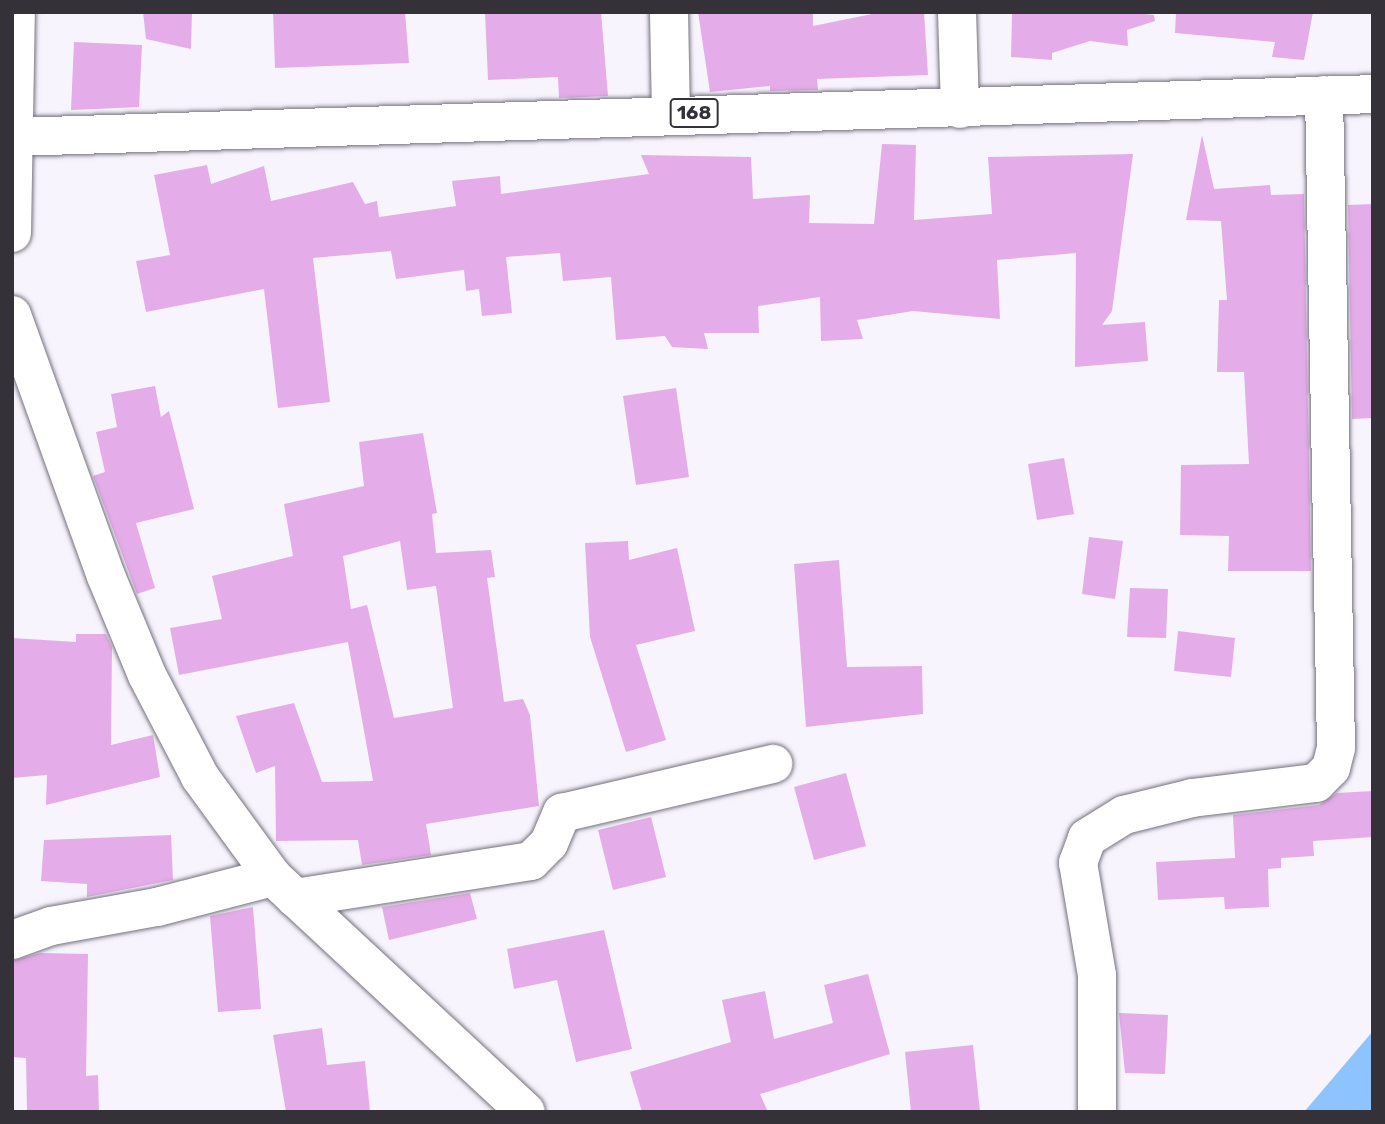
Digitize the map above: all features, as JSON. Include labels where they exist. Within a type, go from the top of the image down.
[{"type":"main road","points":[[12,233],[16,12]]},
{"type":"main road","points":[[668,12],[671,114]]},
{"type":"main road","points":[[957,12],[960,109]]},
{"type":"main road","name":"168","points":[[15,136],[671,114],[960,109],[1373,94]]},
{"type":"main road","points":[[1097,1112],[1097,975],[1078,863],[1087,838],[1124,815],[1192,798],[1316,783],[1331,768],[1336,748],[1324,95]]},
{"type":"main road","points":[[12,315],[147,675],[200,777],[284,888],[526,1112]]},
{"type":"main road","points":[[12,940],[51,926],[157,907],[284,888],[531,861],[549,843],[562,813],[773,764]]},
{"type":"water","points":[[1373,1031],[1373,1112],[1304,1112]]},
{"type":"building","points":[[143,12],[192,12],[191,49],[146,39]]},
{"type":"building","points":[[273,12],[405,12],[409,63],[275,68]]},
{"type":"building","points":[[485,12],[601,12],[608,96],[559,98],[558,77],[488,80]]},
{"type":"building","points":[[698,12],[813,12],[813,26],[882,12],[924,12],[928,75],[817,79],[818,90],[770,91],[770,86],[710,92]]},
{"type":"building","points":[[1125,12],[1154,15],[1155,21],[1127,30],[1128,46],[1090,41],[1052,53],[1052,60],[1011,57],[1012,14]]},
{"type":"building","points":[[1176,12],[1313,12],[1304,60],[1272,57],[1275,42],[1175,33]]},
{"type":"building","points":[[74,42],[142,45],[139,107],[71,110]]},
{"type":"building","points":[[1202,135],[1214,189],[1270,185],[1271,195],[1304,194],[1311,571],[1228,571],[1229,536],[1180,535],[1181,465],[1249,464],[1244,372],[1217,372],[1219,300],[1227,300],[1221,221],[1186,220]]},
{"type":"building","points":[[882,144],[916,145],[914,220],[992,214],[988,157],[1133,154],[1112,311],[1102,325],[1145,322],[1148,361],[1075,367],[1076,253],[997,260],[1000,319],[913,311],[857,320],[863,339],[821,341],[820,297],[758,306],[759,333],[704,333],[708,349],[672,347],[665,336],[616,340],[611,277],[563,281],[560,253],[506,257],[512,313],[482,316],[479,289],[466,291],[464,270],[396,279],[391,251],[313,258],[330,402],[278,408],[264,289],[146,312],[136,261],[170,255],[154,175],[207,165],[211,184],[264,166],[271,201],[353,182],[365,204],[377,201],[379,217],[456,206],[452,181],[500,176],[501,194],[649,174],[641,155],[751,157],[753,199],[810,195],[809,223],[874,224]]},
{"type":"building","points":[[1373,204],[1373,418],[1352,419],[1348,205]]},
{"type":"building","points":[[155,386],[161,417],[169,411],[194,509],[136,523],[155,588],[137,594],[93,476],[105,472],[96,432],[117,427],[111,394]]},
{"type":"building","points":[[676,388],[689,477],[636,485],[623,396]]},
{"type":"building","points":[[423,433],[437,513],[432,514],[436,553],[491,550],[495,577],[487,578],[504,702],[523,699],[530,715],[539,806],[426,824],[431,855],[362,865],[358,840],[276,841],[275,766],[256,773],[236,716],[294,703],[322,782],[373,781],[348,642],[179,675],[170,628],[222,619],[212,576],[293,556],[284,504],[364,486],[359,442]],"holes":[[[400,541],[407,590],[436,586],[453,708],[394,718],[367,605],[351,609],[343,556]]]},
{"type":"building","points":[[1064,458],[1074,514],[1037,520],[1028,464]]},
{"type":"building","points":[[1089,537],[1123,541],[1115,599],[1082,594]]},
{"type":"building","points":[[628,541],[629,560],[677,548],[695,631],[636,645],[666,740],[626,752],[590,637],[585,543]]},
{"type":"building","points":[[839,560],[847,667],[922,666],[923,714],[806,727],[794,564]]},
{"type":"building","points":[[1130,588],[1168,589],[1166,638],[1127,637]]},
{"type":"building","points":[[1178,631],[1235,638],[1231,677],[1174,671]]},
{"type":"building","points":[[76,634],[106,634],[112,647],[111,745],[153,735],[160,777],[46,805],[47,775],[12,778],[12,638],[76,642]]},
{"type":"building","points":[[846,773],[866,846],[814,860],[794,787]]},
{"type":"building","points":[[1373,791],[1373,837],[1313,841],[1314,856],[1281,858],[1281,868],[1268,869],[1269,907],[1225,909],[1224,897],[1158,900],[1156,862],[1235,858],[1233,815],[1319,805],[1337,793]]},
{"type":"building","points":[[651,817],[666,877],[613,890],[598,830]]},
{"type":"building","points":[[171,835],[173,880],[87,897],[87,884],[41,881],[44,840]]},
{"type":"building","points":[[470,893],[477,919],[389,940],[382,907]]},
{"type":"building","points":[[253,907],[261,1009],[218,1012],[210,916]]},
{"type":"building","points":[[604,930],[632,1049],[576,1062],[557,980],[514,989],[507,949]]},
{"type":"building","points":[[40,953],[88,954],[86,1076],[98,1075],[99,1112],[27,1112],[26,1058],[12,1057],[12,961]]},
{"type":"building","points":[[868,974],[890,1054],[760,1094],[768,1112],[642,1112],[630,1072],[731,1042],[722,1000],[765,991],[774,1039],[833,1023],[824,985]]},
{"type":"building","points":[[1119,1013],[1168,1015],[1165,1074],[1125,1073]]},
{"type":"building","points":[[322,1028],[327,1065],[365,1061],[370,1112],[286,1112],[273,1035]]},
{"type":"building","points":[[973,1045],[980,1112],[911,1112],[905,1052]]}]
